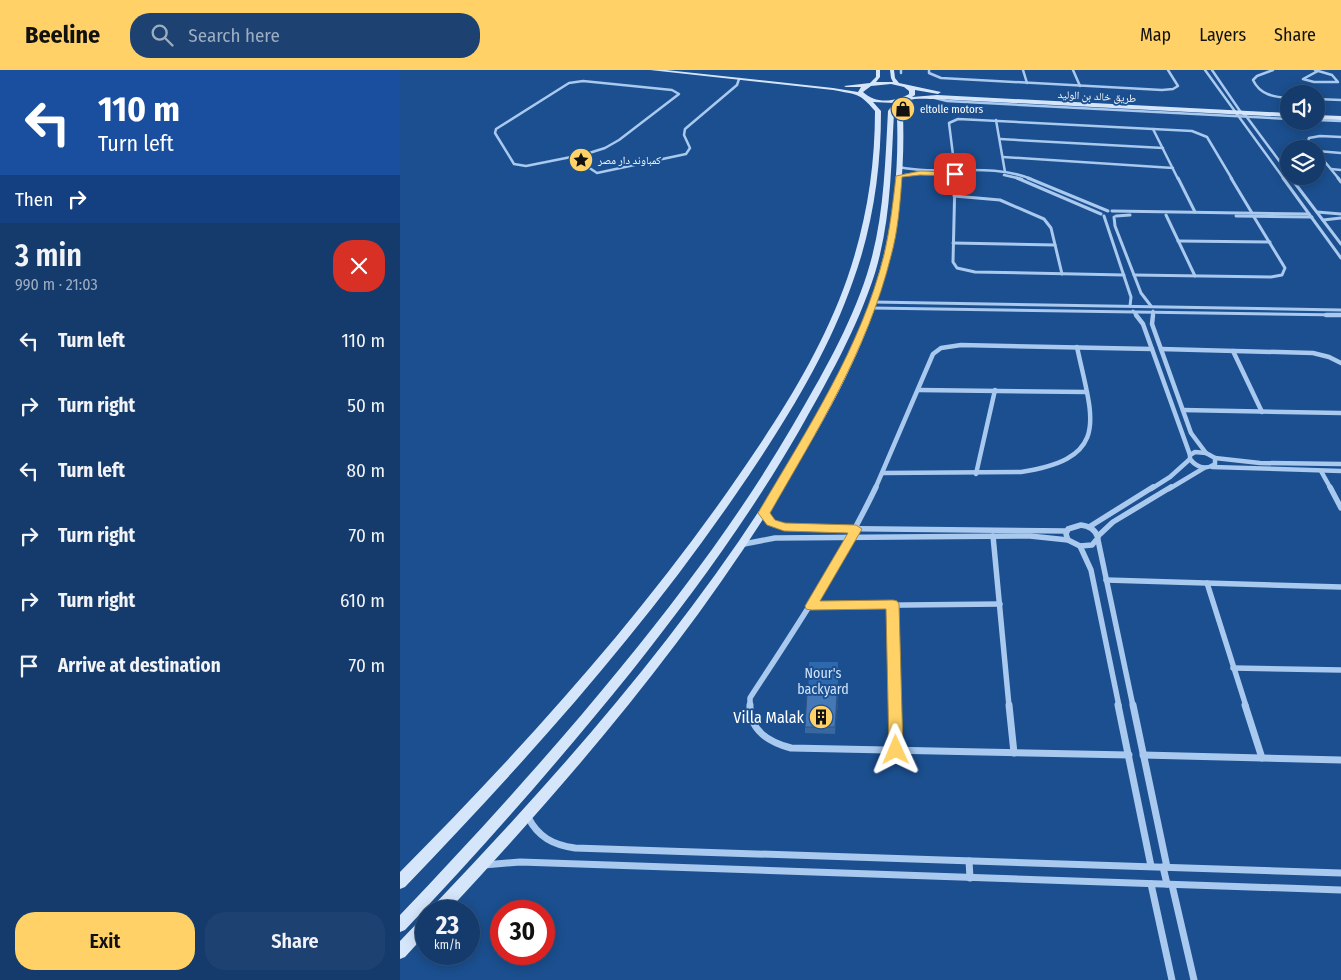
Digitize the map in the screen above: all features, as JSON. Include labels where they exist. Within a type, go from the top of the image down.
[{"type":"street","points":[[652,70],[835,87]]},
{"type":"street","points":[[683,70],[835,87]]},
{"type":"street","points":[[400,882],[526,750],[636,620],[719,512],[771,436],[806,375],[839,308],[860,252],[869,217],[877,147],[878,113],[876,107],[860,91],[877,78],[878,70]]},
{"type":"street","points":[[892,70],[893,78],[898,84]]},
{"type":"street","points":[[929,70],[931,75],[941,78],[1173,89],[1178,86],[1168,70]]},
{"type":"street","points":[[1023,70],[1028,83]]},
{"type":"street","points":[[1073,70],[1080,86]]},
{"type":"street","points":[[1205,70],[1280,163]]},
{"type":"street","points":[[1212,70],[1280,174]]},
{"type":"street","points":[[1273,70],[1257,76],[1253,80],[1263,93],[1280,97]]},
{"type":"street","points":[[1317,70],[1335,77],[1338,82],[1314,82],[1303,79],[1317,70]]},
{"type":"street","points":[[573,157],[593,152],[615,143],[678,96],[679,93],[672,90],[574,81],[495,130],[503,148],[515,165],[526,166],[573,157],[597,173],[686,154],[690,148],[684,135],[685,129],[737,85],[739,79]]},
{"type":"street","name":"طريق خالد بن الوليد","points":[[835,87],[898,84],[909,88],[936,91],[1280,116]]},
{"type":"street","name":"طريق خالد بن الوليد","points":[[835,87],[884,101],[931,97],[1239,112],[1280,110]]},
{"type":"street","points":[[400,924],[564,745],[657,631],[738,523],[790,440],[825,378],[860,304],[876,253],[888,192],[892,109],[903,99],[912,95],[912,90],[909,88]]},
{"type":"street","points":[[1325,99],[1341,100]]},
{"type":"street","points":[[449,900],[482,866],[626,700],[744,544],[828,402],[872,305],[888,256],[895,219],[899,171],[900,115],[892,109]]},
{"type":"street","points":[[1325,112],[1341,113]]},
{"type":"street","points":[[1124,275],[975,272],[962,270],[953,262],[955,172],[950,122],[963,119],[996,120],[1192,131],[1205,135],[1285,268],[1282,275],[1271,277],[1134,275]]},
{"type":"street","points":[[1325,119],[1341,120]]},
{"type":"street","points":[[996,120],[1005,172]]},
{"type":"street","points":[[1153,129],[1196,212]]},
{"type":"street","points":[[1308,140],[1309,138],[1320,136],[1341,137]]},
{"type":"street","points":[[1000,139],[1163,148]]},
{"type":"street","points":[[1325,151],[1341,153]]},
{"type":"street","points":[[1003,157],[1173,168]]},
{"type":"street","points":[[1325,162],[1341,182]]},
{"type":"street","points":[[1330,169],[1341,170]]},
{"type":"street","points":[[899,171],[920,173],[1005,172],[1028,176],[1117,214],[1115,226],[1142,297],[1152,309],[1152,324],[1183,410],[1194,438],[1206,453]]},
{"type":"street","points":[[899,171],[955,172],[1019,178],[1103,215],[1115,217],[1311,216]]},
{"type":"street","points":[[1288,185],[1341,258]]},
{"type":"street","points":[[1296,185],[1341,244]]},
{"type":"street","points":[[954,196],[1000,200],[1044,219],[1052,228],[1062,274]]},
{"type":"street","points":[[1103,215],[1103,212],[1110,211],[1253,215]]},
{"type":"street","points":[[1316,212],[1341,216]]},
{"type":"street","points":[[1103,215],[1131,297],[1131,309],[1142,322],[1190,457],[1193,464],[1204,468]]},
{"type":"street","points":[[1166,216],[1195,276]]},
{"type":"street","points":[[1323,220],[1341,216]]},
{"type":"street","points":[[1178,241],[1270,242]]},
{"type":"street","points":[[953,243],[1056,245]]},
{"type":"street","points":[[872,305],[1341,310]]},
{"type":"street","points":[[1211,308],[1214,312]]},
{"type":"street","points":[[1152,309],[1341,315]]},
{"type":"street","points":[[1328,309],[1331,314]]},
{"type":"street","points":[[1128,755],[791,748],[777,745],[766,739],[756,730],[751,720],[749,709],[750,698],[811,606],[856,529],[883,473],[933,354],[947,346],[1152,349]]},
{"type":"street","points":[[883,473],[1017,474],[1056,464],[1074,455],[1089,438],[1092,428],[1092,417],[1077,348]]},
{"type":"street","points":[[1161,349],[1313,353],[1329,357],[1341,363]]},
{"type":"street","points":[[1233,350],[1262,412]]},
{"type":"street","points":[[815,357],[824,360],[834,359]]},
{"type":"street","points":[[806,375],[817,373],[825,378]]},
{"type":"street","points":[[919,390],[1087,392]]},
{"type":"street","points":[[976,474],[995,390]]},
{"type":"street","points":[[1183,410],[1341,413]]},
{"type":"street","points":[[764,513],[771,522],[784,527],[1067,531],[1074,526],[1088,527],[1170,477],[1190,457],[1198,452],[1206,453],[1215,458],[1260,463],[1341,464]]},
{"type":"street","points":[[1212,467],[1215,464],[1215,458]]},
{"type":"street","points":[[744,544],[775,538],[993,536],[1068,540],[1080,546],[1089,546],[1113,522],[1204,468],[1341,471]]},
{"type":"street","points":[[1321,470],[1341,508]]},
{"type":"street","points":[[1088,527],[1098,538],[1144,755],[1165,867],[1194,980]]},
{"type":"street","points":[[1067,531],[1068,540]]},
{"type":"street","points":[[993,536],[1014,753]]},
{"type":"street","points":[[1080,546],[1091,570],[1151,866]]},
{"type":"street","points":[[1106,580],[1341,587]]},
{"type":"street","points":[[1207,583],[1262,758]]},
{"type":"street","points":[[893,604],[896,750]]},
{"type":"street","points":[[811,606],[1000,604]]},
{"type":"street","points":[[1233,668],[1341,670]]},
{"type":"street","points":[[1144,755],[1341,760]]},
{"type":"street","points":[[527,815],[536,832],[544,839],[563,847],[574,848],[1151,866],[1341,874]]},
{"type":"street","points":[[969,861],[970,878]]},
{"type":"street","points":[[482,866],[520,862],[1341,890]]},
{"type":"street","points":[[1151,884],[1172,980]]},
{"type":"street","points":[[400,952],[415,936]]},
{"type":"green space","name":"Nour's backyard","points":[[809,662],[838,662],[838,700],[808,700]]},
{"type":"building","name":"Villa Malak","points":[[807,693],[837,695],[835,727],[805,727]]},
{"type":"place","name":"eltolle motors","points":[[903,109]]},
{"type":"place","name":"كمباوند دار مصر","points":[[581,160]]},
{"type":"place","name":"Villa Malak","points":[[821,717]]},
{"type":"route","points":[[896,750],[893,604],[811,606],[856,529],[777,526],[766,518],[764,513],[806,443],[845,370],[869,314],[888,256],[895,219],[899,176],[920,173],[955,174]]}]
